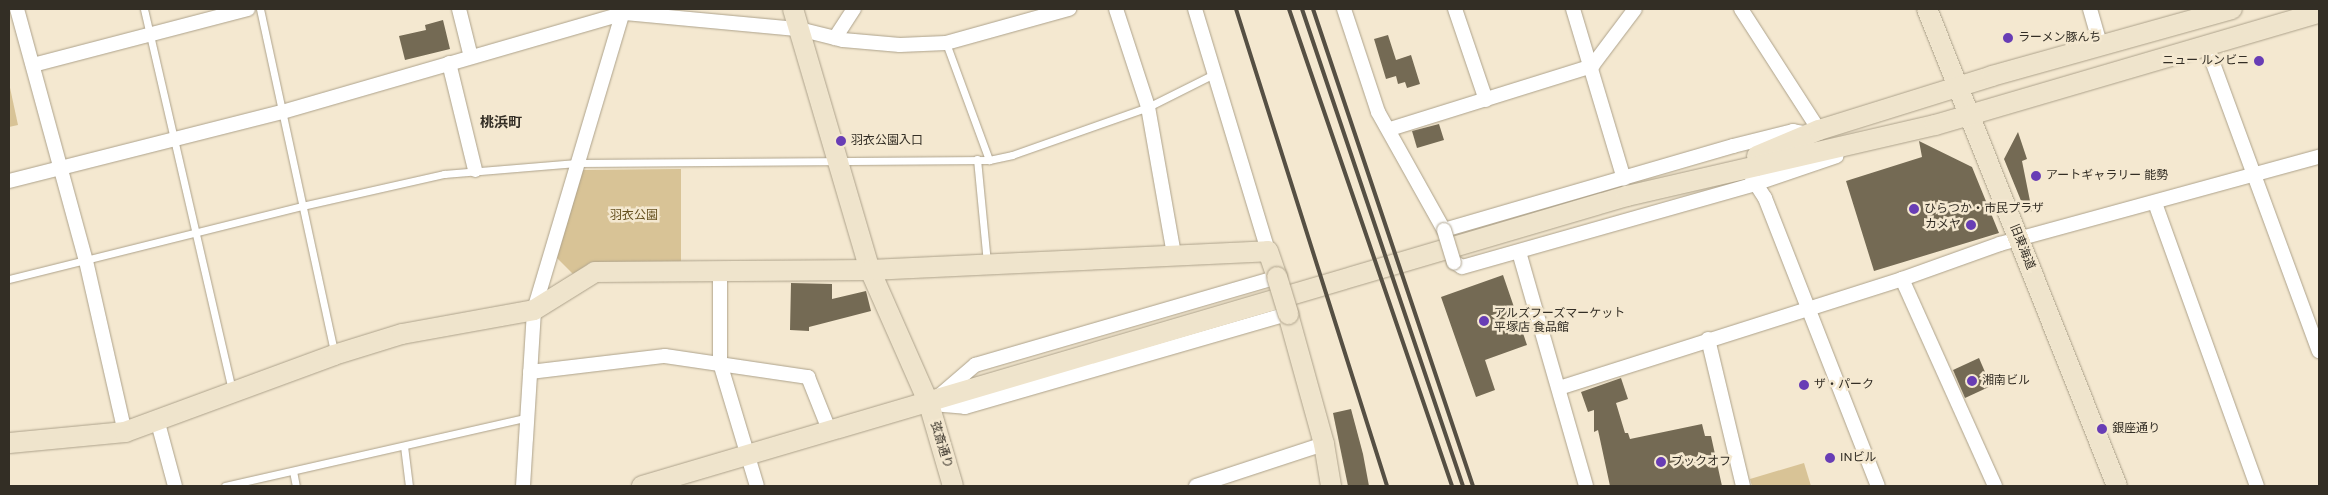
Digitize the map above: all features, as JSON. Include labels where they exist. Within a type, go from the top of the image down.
[{"type":"street","points":[[17,9],[86,260],[125,432]]},
{"type":"street","points":[[33,65],[248,9]]},
{"type":"street","points":[[460,9],[471,57]]},
{"type":"street","name":"弦斎通り","points":[[792,9],[870,270],[929,404],[953,486]]},
{"type":"street","points":[[835,38],[854,9]]},
{"type":"street","points":[[9,181],[282,112],[624,11],[799,29],[835,38],[900,46],[946,43],[1069,9]]},
{"type":"street","points":[[1116,9],[1148,107],[1174,255]]},
{"type":"street","points":[[1195,9],[1288,314],[1324,444],[1331,486]]},
{"type":"street","points":[[1344,9],[1378,112],[1390,129],[1444,230],[1454,262],[1462,268],[1758,183],[1897,135],[2207,47],[2319,13]]},
{"type":"street","points":[[1455,9],[1486,100]]},
{"type":"street","points":[[1573,9],[1592,66],[1624,179]]},
{"type":"street","points":[[1390,129],[1592,66],[1635,9]]},
{"type":"street","points":[[1741,9],[1812,132]]},
{"type":"street","name":"旧東海道","points":[[1927,9],[2117,486]]},
{"type":"street","points":[[2090,9],[2100,45]]},
{"type":"street","points":[[1724,172],[1812,132],[2203,13],[2232,9]]},
{"type":"street","points":[[523,486],[534,310],[624,11]]},
{"type":"street","points":[[2207,47],[2319,351]]},
{"type":"street","points":[[449,64],[475,170]]},
{"type":"street","points":[[1444,230],[1793,131],[1812,132]]},
{"type":"street","points":[[642,486],[929,404],[1618,198],[1724,172],[1897,135]]},
{"type":"street","points":[[1560,388],[2020,240],[2319,157]]},
{"type":"street","points":[[1724,172],[1753,178],[1758,183],[1878,486]]},
{"type":"street","points":[[2155,203],[2257,486]]},
{"type":"street","points":[[9,443],[125,432],[158,423],[334,355],[402,334],[534,310],[595,272],[720,269],[870,270],[1268,251]]},
{"type":"street","points":[[1519,252],[1560,388],[1586,486]]},
{"type":"street","points":[[720,269],[720,363],[757,486]]},
{"type":"street","points":[[929,404],[975,365],[1277,277]]},
{"type":"street","points":[[1902,279],[1995,486]]},
{"type":"street","points":[[929,404],[965,407],[1288,314]]},
{"type":"street","points":[[1708,339],[1743,486]]},
{"type":"street","points":[[530,372],[665,356],[808,377],[830,432]]},
{"type":"street","points":[[158,423],[175,486]]},
{"type":"street","points":[[1196,486],[1324,444]]},
{"type":"lane","points":[[144,9],[232,393]]},
{"type":"lane","points":[[260,9],[334,355]]},
{"type":"lane","points":[[946,43],[989,160]]},
{"type":"lane","points":[[9,279],[196,234],[302,206],[444,174],[475,170],[577,163],[989,160],[1012,155],[1148,107],[1214,74]]},
{"type":"lane","points":[[978,159],[987,264]]},
{"type":"lane","points":[[225,486],[528,418]]},
{"type":"lane","points":[[404,446],[409,486]]},
{"type":"lane","points":[[293,471],[296,486]]},
{"type":"green space","points":[[9,83],[18,125],[9,127]]},
{"type":"green space","name":"羽衣公園","points":[[681,169],[681,263],[591,262],[573,274],[555,256],[581,170]]},
{"type":"green space","points":[[1804,463],[1811,486],[1752,486],[1750,479]]},
{"type":"building","points":[[443,20],[450,49],[405,60],[399,36],[426,30],[425,25]]},
{"type":"building","points":[[1388,35],[1396,60],[1411,55],[1420,84],[1407,88],[1405,82],[1398,84],[1396,76],[1386,79],[1374,39]]},
{"type":"building","points":[[1439,124],[1444,140],[1417,148],[1412,131]]},
{"type":"building","points":[[2018,132],[2027,159],[2022,161],[2032,211],[2026,213],[2004,159]]},
{"type":"building","name":"ひらつか・市民プラザ","points":[[1919,141],[1972,167],[1999,233],[1874,271],[1846,181],[1922,157]]},
{"type":"building","name":"アルズフーズマーケット 平塚店 食品館","points":[[1503,275],[1527,345],[1485,360],[1495,390],[1476,397],[1441,297]]},
{"type":"building","points":[[791,283],[832,284],[832,299],[866,291],[871,311],[809,327],[809,331],[790,330]]},
{"type":"building","name":"湘南ビル","points":[[1979,358],[1991,386],[1965,398],[1953,370]]},
{"type":"building","name":"ブックオフ","points":[[1621,378],[1628,399],[1616,403],[1625,433],[1628,433],[1630,439],[1702,424],[1705,436],[1711,436],[1722,486],[1610,486],[1598,430],[1594,432],[1594,410],[1588,412],[1581,392]]},
{"type":"building","points":[[1351,409],[1369,486],[1348,486],[1333,413]]},
{"type":"railway","points":[[1236,9],[1387,486]]},
{"type":"railway","points":[[1289,9],[1452,486]]},
{"type":"railway","points":[[1302,9],[1463,486]]},
{"type":"railway","points":[[1313,9],[1473,486]]},
{"type":"place","name":"ラーメン豚んち","points":[[2008,38]]},
{"type":"place","name":"ニュー ルンビニ","points":[[2259,61]]},
{"type":"place","name":"羽衣公園入口","points":[[841,141]]},
{"type":"place","name":"アートギャラリー 能勢","points":[[2036,176]]},
{"type":"place","name":"ひらつか・市民プラザ","points":[[1914,209]]},
{"type":"place","name":"カメヤ","points":[[1971,225]]},
{"type":"place","name":"アルズフーズマーケット 平塚店 食品館","points":[[1484,321]]},
{"type":"place","name":"湘南ビル","points":[[1972,381]]},
{"type":"place","name":"ザ・パーク","points":[[1804,385]]},
{"type":"place","name":"銀座通り","points":[[2102,429]]},
{"type":"place","name":"INビル","points":[[1830,458]]},
{"type":"place","name":"ブックオフ","points":[[1661,462]]},
{"type":"district","name":"桃浜町","points":[[501,122]]}]
